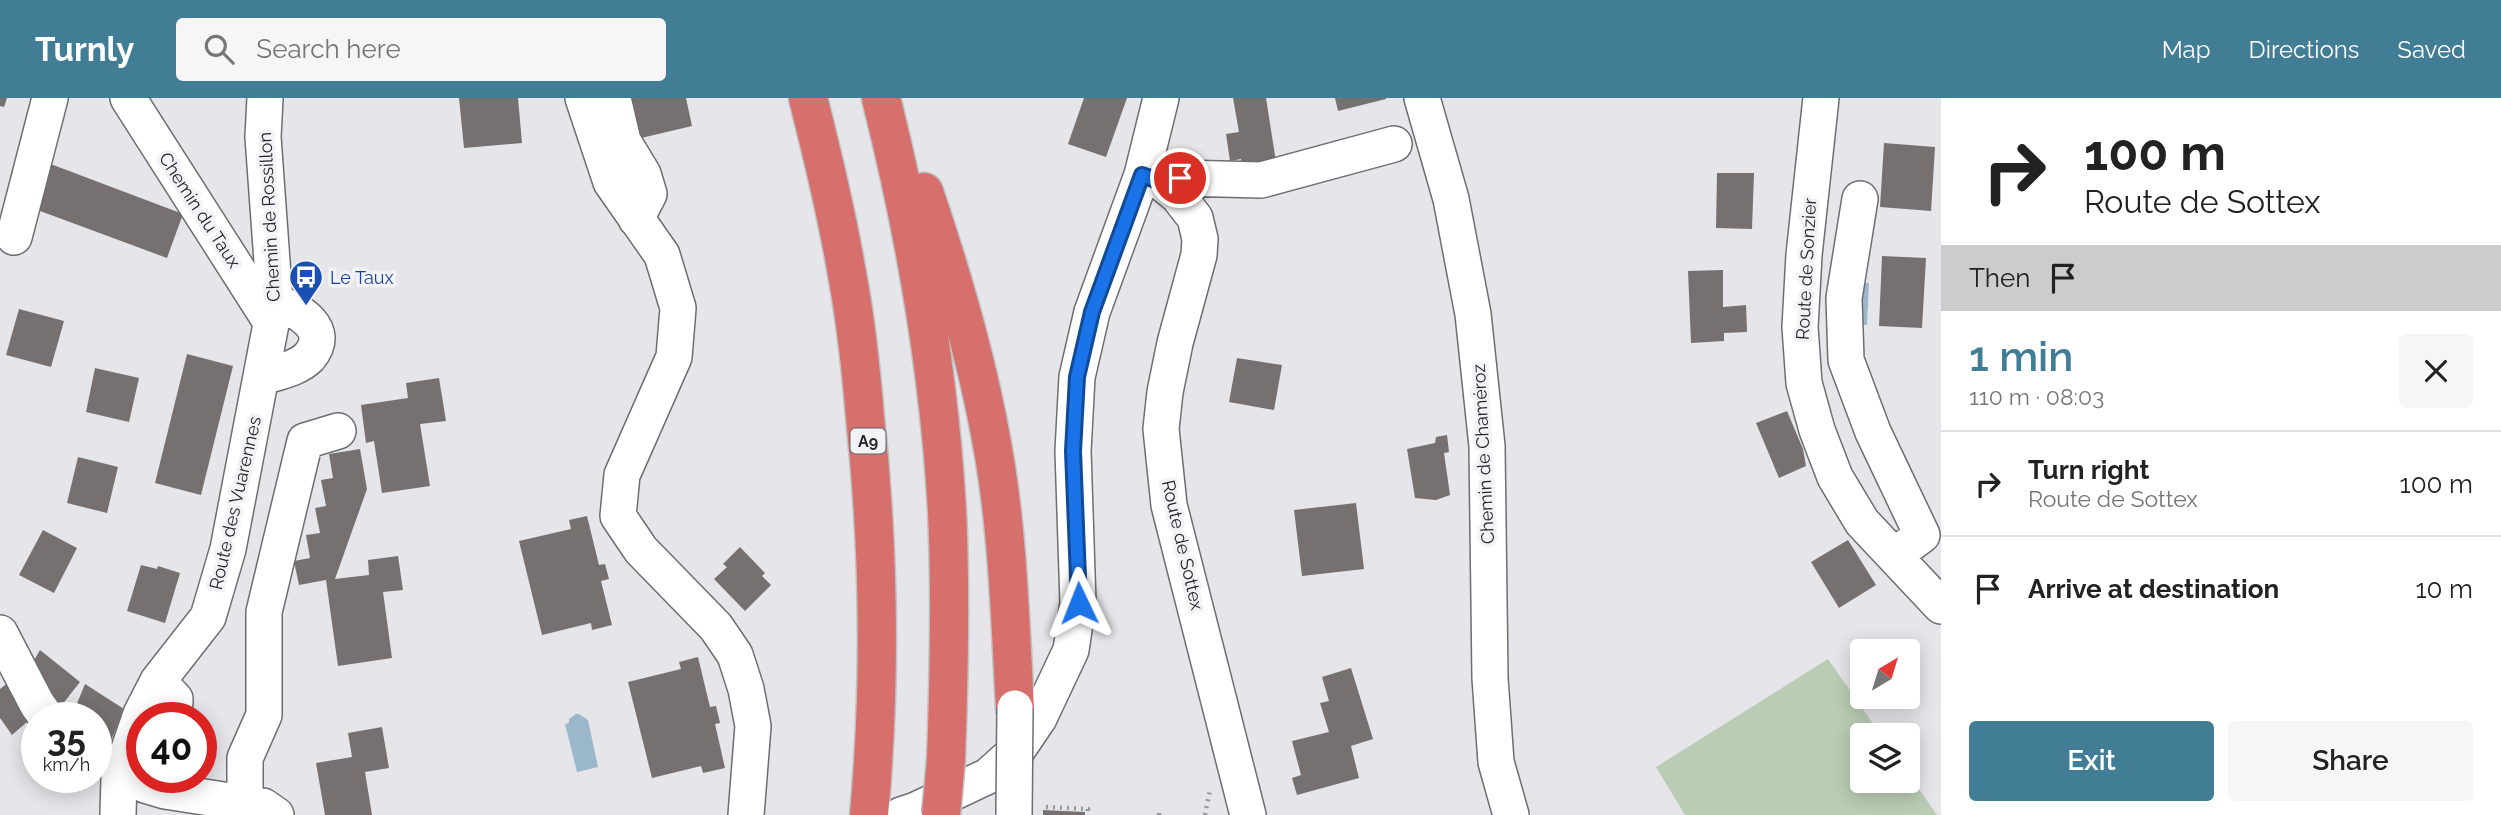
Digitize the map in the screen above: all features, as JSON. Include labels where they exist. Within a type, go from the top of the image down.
[{"type":"highway","name":"A9","points":[[808,98],[848,277],[871,474],[876,634],[870,802]]},
{"type":"highway","points":[[881,98],[918,264],[942,439],[949,587],[946,760],[941,815]]},
{"type":"highway","points":[[888,98],[941,244],[982,390],[993,446],[1002,520],[1014,708]]},
{"type":"street","points":[[14,237],[50,98]]},
{"type":"street","name":"Chemin du Taux","points":[[128,98],[273,313]]},
{"type":"street","name":"Chemin de Rossillon","points":[[262,377],[273,313],[263,137],[265,98]]},
{"type":"street","points":[[583,98],[611,182],[662,255],[678,308],[674,356],[622,475],[618,516],[641,550],[716,627],[735,655],[746,689],[753,726],[746,815]]},
{"type":"street","points":[[613,98],[623,141],[643,174],[649,194],[636,219]]},
{"type":"street","points":[[901,815],[988,776],[1017,749],[1039,718],[1071,650],[1079,603],[1073,451],[1077,377],[1092,312],[1151,178],[1161,98]]},
{"type":"street","name":"Chemin de Chaméroz","points":[[1422,98],[1451,199],[1473,314],[1487,446],[1490,678],[1496,762],[1511,815]]},
{"type":"street","name":"Route de Sonzier","points":[[1821,98],[1804,255],[1800,327],[1804,383],[1817,430],[1835,477],[1861,522],[1941,606]]},
{"type":"street","points":[[1151,178],[1261,180],[1394,144]]},
{"type":"street","name":"Route de Sottex","points":[[1151,178],[1186,206],[1195,218],[1200,239],[1199,255],[1175,343],[1161,429],[1170,505],[1248,815]]},
{"type":"street","points":[[1860,199],[1844,298],[1846,360],[1873,432],[1922,534],[1894,556]]},
{"type":"street","points":[[262,377],[302,362],[314,348],[316,339],[315,328],[292,307],[273,313]]},
{"type":"street","name":"Route des Vuarennes","points":[[118,815],[120,774],[141,714],[158,681],[208,617],[228,549],[262,377]]},
{"type":"street","points":[[120,774],[165,791],[260,808],[244,758],[264,715],[264,612],[305,440],[338,431]]},
{"type":"street","points":[[0,633],[36,702]]},
{"type":"street","points":[[158,681],[175,699],[174,702]]},
{"type":"street","points":[[1014,708],[1014,815]]},
{"type":"path","points":[[1041,815],[1041,807],[1088,809],[1088,815]]},
{"type":"green space","points":[[1828,659],[1850,691],[1850,709],[1863,709],[1873,723],[1850,723],[1850,793],[1920,793],[1920,790],[1937,815],[1685,815],[1656,767]]},
{"type":"water","points":[[1853,282],[1869,283],[1867,325],[1851,324]]},
{"type":"water","points":[[576,714],[588,720],[598,767],[577,772],[565,724]]},
{"type":"building","points":[[0,98],[7,98],[4,107],[0,106]]},
{"type":"building","points":[[459,98],[518,98],[522,143],[464,148]]},
{"type":"building","points":[[627,98],[686,98],[692,126],[637,139]]},
{"type":"building","points":[[1084,98],[1127,98],[1106,157],[1068,144]]},
{"type":"building","points":[[1233,98],[1266,98],[1277,168],[1243,173],[1241,159],[1230,161],[1226,134],[1239,132]]},
{"type":"building","points":[[1335,98],[1386,98],[1386,99],[1338,111]]},
{"type":"building","points":[[1884,143],[1935,147],[1931,211],[1880,207]]},
{"type":"building","points":[[48,163],[183,214],[167,258],[32,208]]},
{"type":"building","points":[[1717,173],[1754,173],[1752,229],[1716,228]]},
{"type":"building","points":[[1882,256],[1926,258],[1922,328],[1879,326]]},
{"type":"building","points":[[1723,270],[1723,307],[1746,305],[1747,332],[1724,333],[1724,341],[1691,343],[1688,271]]},
{"type":"building","points":[[19,309],[64,321],[51,367],[6,355]]},
{"type":"building","points":[[187,354],[233,366],[201,495],[155,483]]},
{"type":"building","points":[[1237,358],[1282,365],[1274,410],[1229,402]]},
{"type":"building","points":[[95,368],[139,378],[129,422],[86,412]]},
{"type":"building","points":[[439,378],[446,421],[420,424],[430,486],[382,493],[374,441],[366,443],[361,405],[408,398],[406,383]]},
{"type":"building","points":[[1787,411],[1803,449],[1806,466],[1779,478],[1756,423]]},
{"type":"building","points":[[1447,435],[1449,452],[1444,453],[1450,495],[1436,500],[1415,498],[1407,449],[1435,443],[1436,437]]},
{"type":"building","points":[[360,449],[367,489],[335,579],[369,575],[368,560],[398,556],[403,590],[383,592],[392,658],[338,666],[326,580],[299,585],[294,561],[310,558],[306,535],[320,533],[315,508],[326,506],[321,480],[333,478],[329,454]]},
{"type":"building","points":[[78,457],[118,467],[107,513],[67,503]]},
{"type":"building","points":[[1356,503],[1364,569],[1302,576],[1294,510]]},
{"type":"building","points":[[587,516],[599,565],[605,564],[609,579],[601,581],[612,625],[592,630],[591,623],[542,635],[519,541],[571,529],[569,520]]},
{"type":"building","points":[[43,530],[77,548],[54,593],[19,575]]},
{"type":"building","points":[[1848,540],[1876,585],[1839,608],[1811,562]]},
{"type":"building","points":[[740,547],[765,573],[762,576],[771,585],[745,611],[714,579],[727,567],[723,564]]},
{"type":"building","points":[[141,565],[157,569],[158,566],[180,573],[165,623],[127,611]]},
{"type":"building","points":[[40,650],[80,682],[64,702],[45,702],[26,674]]},
{"type":"building","points":[[698,657],[710,707],[716,706],[720,723],[715,724],[725,768],[703,773],[701,766],[652,778],[628,682],[681,669],[679,662]]},
{"type":"building","points":[[1351,668],[1373,739],[1351,746],[1359,778],[1297,795],[1292,778],[1301,775],[1292,741],[1329,732],[1320,703],[1329,701],[1322,677]]},
{"type":"building","points":[[14,678],[29,702],[21,702],[21,727],[12,735],[0,718],[0,689]]},
{"type":"building","points":[[85,684],[124,709],[112,738],[112,702],[78,702]]},
{"type":"building","points":[[382,727],[389,768],[365,772],[372,815],[325,815],[316,763],[352,757],[348,733]]},
{"type":"building","points":[[1043,810],[1085,812],[1085,815],[1043,815]]},
{"type":"place","name":"Le Taux","points":[[306,307]]},
{"type":"route","points":[[1079,603],[1073,451],[1077,377],[1092,312],[1142,175],[1161,182],[1180,178]]}]
